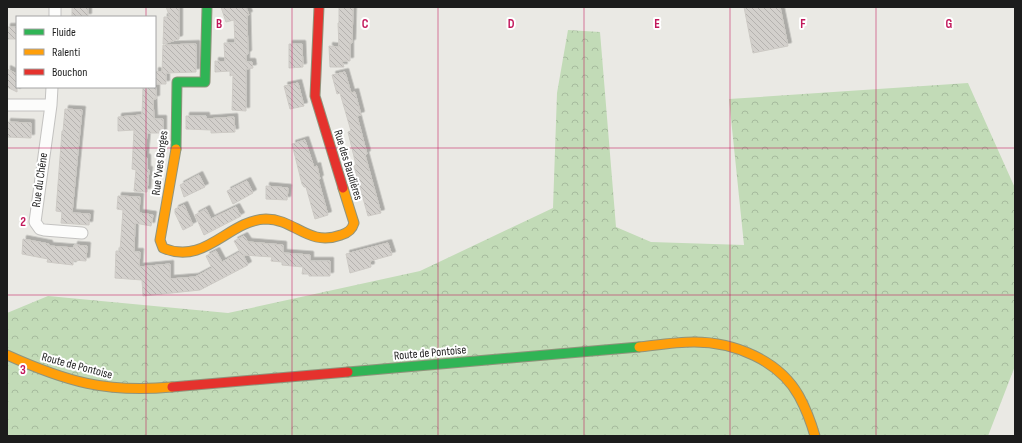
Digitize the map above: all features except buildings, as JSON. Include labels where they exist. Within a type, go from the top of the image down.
[{"type":"street","name":"Rue Yves Borges","points":[[208,7],[205,82],[177,82],[177,140],[174,165],[160,234],[160,244],[166,250],[171,251],[179,252],[197,250],[256,221]]},
{"type":"street","name":"Rue des Baudières","points":[[256,221],[263,219],[277,221],[324,239],[347,232],[354,226],[315,96],[319,7]]},
{"type":"street","name":"Rue du Chêne","points":[[52,88],[35,222],[40,229],[44,230],[82,233]]},
{"type":"street","points":[[7,105],[51,105]]},
{"type":"street","name":"Route de Pontoise","points":[[7,355],[32,367],[90,384],[118,389],[152,389],[695,342],[719,343],[742,350],[760,358],[786,378],[797,391],[806,407],[815,436]]},
{"type":"green space","points":[[568,30],[600,32],[616,227],[651,242],[744,245],[729,99],[968,83],[1015,188],[1015,366],[988,436],[7,436],[7,313],[48,296],[228,313],[420,271],[553,208],[557,93]]},
{"type":"traffic: fast","points":[[176,149],[177,82],[205,82],[207,7]]},
{"type":"traffic: fast","points":[[348,372],[639,347]]},
{"type":"traffic: slow","points":[[176,149],[160,240],[163,248],[178,252],[192,251],[204,247],[240,226],[252,221],[266,219],[285,223],[319,238],[329,238],[343,234],[348,232],[354,223],[343,188]]},
{"type":"traffic: slow","points":[[639,347],[680,342],[709,343],[724,345],[740,350],[768,363],[780,372],[799,396],[815,436]]},
{"type":"traffic: slow","points":[[7,355],[68,379],[107,387],[172,387]]},
{"type":"traffic: jam","points":[[319,7],[315,96],[343,188]]},
{"type":"traffic: jam","points":[[172,387],[348,372]]}]
